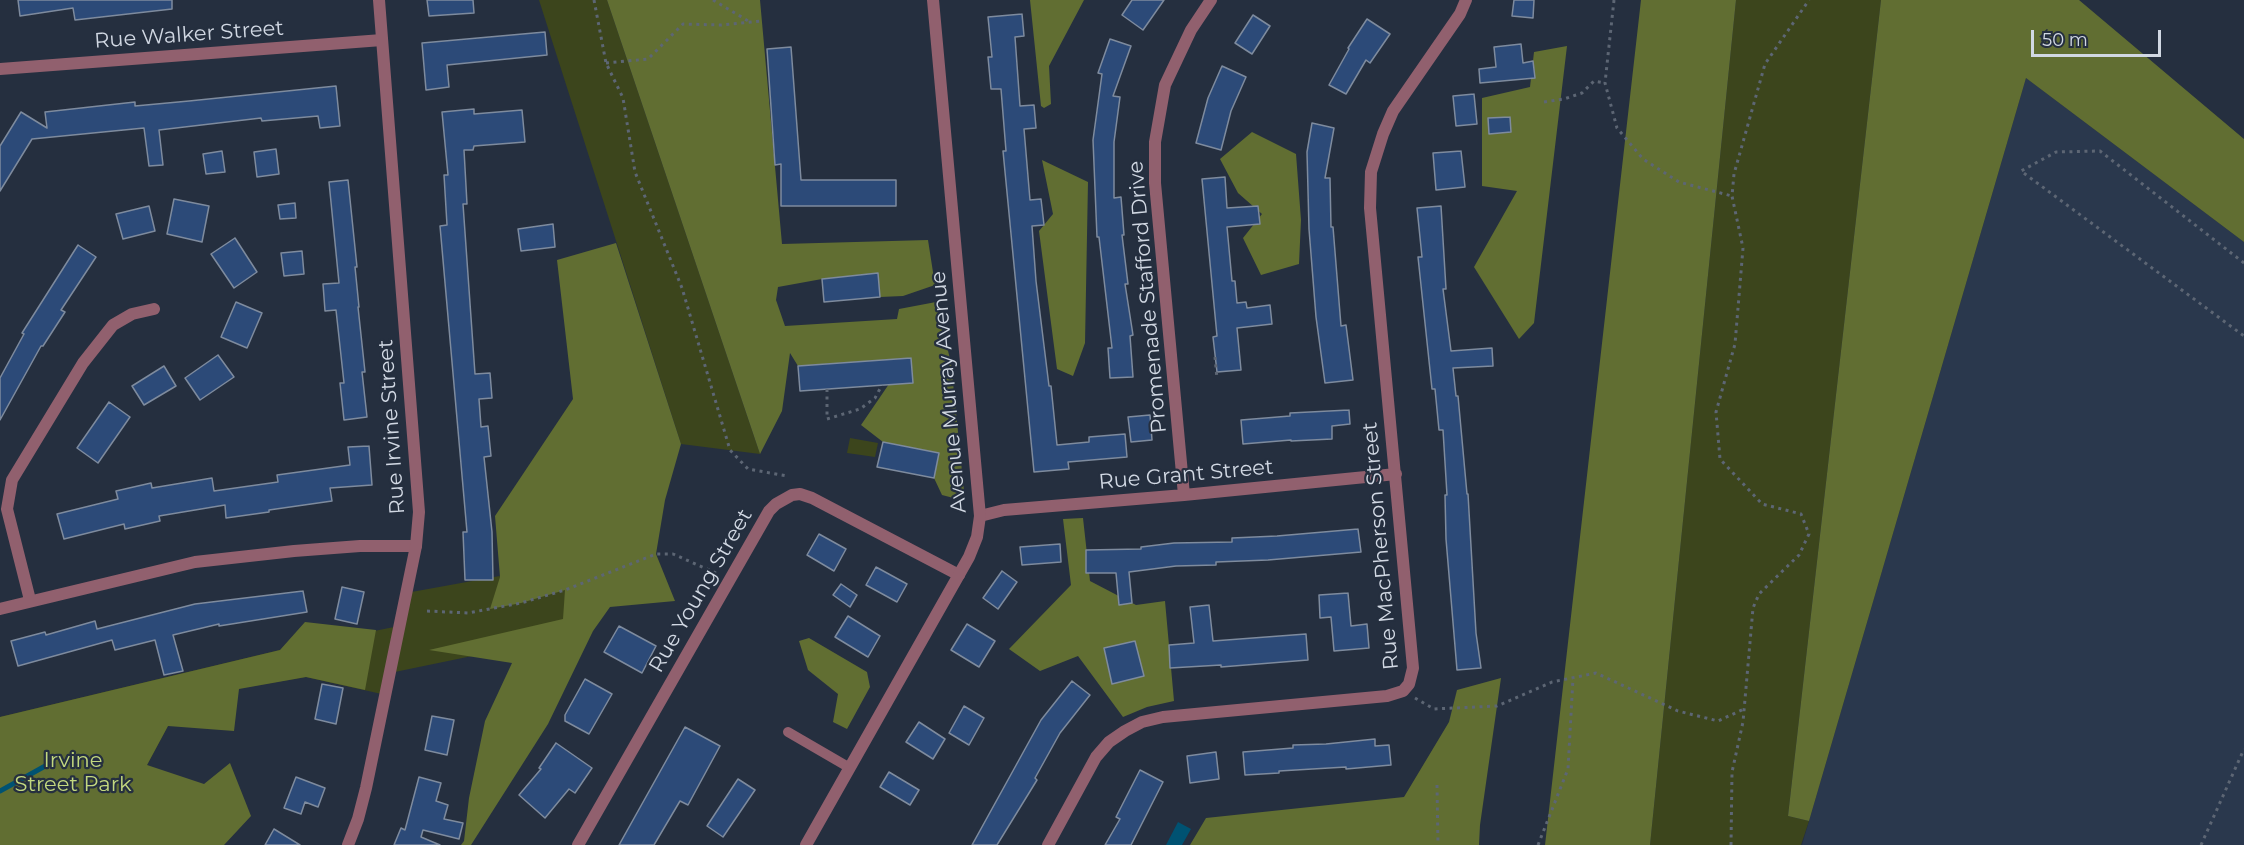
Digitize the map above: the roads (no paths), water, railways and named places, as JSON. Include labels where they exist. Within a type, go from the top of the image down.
[{"type":"street","name":"Rue Irvine Street","points":[[348,845],[366,788],[416,546],[419,512],[379,0]]},
{"type":"street","name":"Avenue Murray Avenue","points":[[806,845],[969,557],[977,537],[980,516],[933,0]]},
{"type":"street","name":"Promenade Stafford Drive","points":[[1184,495],[1155,183],[1155,142],[1161,104],[1169,75],[1191,30],[1211,0]]},
{"type":"street","name":"Rue MacPherson Street","points":[[1048,845],[1096,757],[1109,742],[1142,722],[1163,717],[1387,696],[1403,691],[1413,676],[1370,208],[1371,172],[1393,111],[1460,14],[1466,0]]},
{"type":"street","name":"Rue Walker Street","points":[[0,69],[382,40]]},
{"type":"street","points":[[30,600],[7,510],[12,480],[83,363],[113,325],[132,314],[154,309]]},
{"type":"street","name":"Rue Grant Street","points":[[980,516],[1005,510],[1396,474]]},
{"type":"street","name":"Rue Young Street","points":[[578,845],[769,511],[776,504],[792,495],[800,494],[812,498],[959,575]]},
{"type":"street","points":[[0,609],[195,562],[360,546],[416,546]]},
{"type":"lane","points":[[788,732],[850,768]]},
{"type":"water","points":[[1178,822],[1191,829],[1182,845],[1166,845]]},
{"type":"waterway","points":[[0,791],[47,765]]},
{"type":"park label","name":"Irvine Street Park","points":[[73,773]]}]
